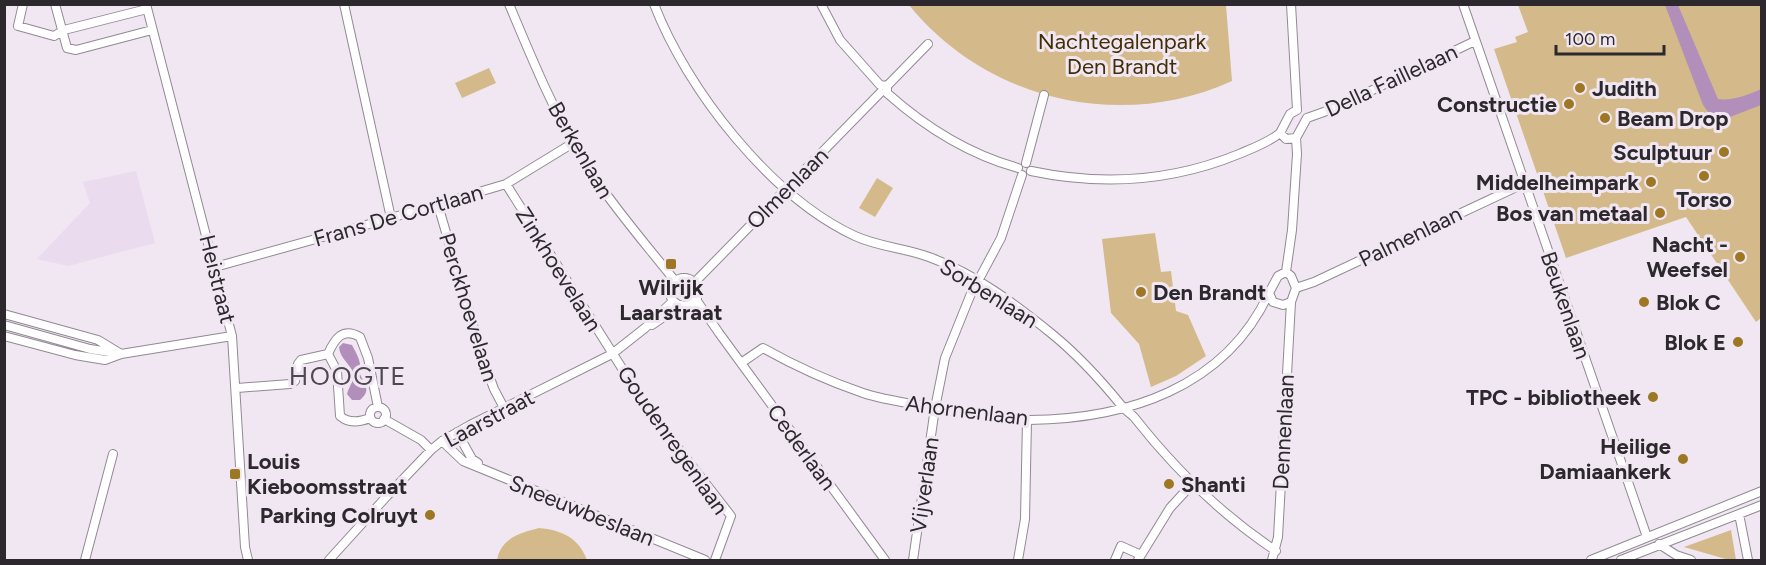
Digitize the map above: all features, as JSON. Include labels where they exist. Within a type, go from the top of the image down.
[{"type":"street","points":[[23,4],[18,26],[54,36],[64,30],[147,7]]},
{"type":"street","points":[[55,4],[68,48],[76,50],[152,30]]},
{"type":"street","points":[[344,4],[391,218]]},
{"type":"street","name":"Berkenlaan","points":[[509,4],[573,143],[620,214],[675,281]]},
{"type":"street","name":"Sorbenlaan","points":[[654,4],[668,36],[707,102],[751,155],[786,189],[818,215],[857,237],[927,256],[949,265],[1021,309],[1056,337],[1096,375],[1122,408],[1132,414],[1147,434],[1193,483],[1236,522],[1276,551]]},
{"type":"street","points":[[821,4],[840,40],[884,89],[920,121],[980,154],[1027,175],[1030,171]]},
{"type":"street","points":[[1291,4],[1297,110]]},
{"type":"street","name":"Beukenlaan","points":[[1463,4],[1472,42],[1525,183],[1647,537]]},
{"type":"street","name":"Heistraat","points":[[147,7],[232,336],[237,388],[244,538],[248,561]]},
{"type":"street","name":"Della Faillelaan","points":[[1307,118],[1335,108],[1472,42]]},
{"type":"street","name":"Olmenlaan","points":[[694,283],[928,44]]},
{"type":"street","points":[[1026,163],[1044,95]]},
{"type":"street","points":[[1030,171],[1073,179],[1102,181],[1152,178],[1195,170],[1263,144],[1280,133],[1290,114],[1297,110],[1305,112],[1307,118],[1296,138],[1293,208],[1286,272]]},
{"type":"street","points":[[1280,133],[1286,139],[1296,138]]},
{"type":"street","name":"Frans De Cortlaan","points":[[215,267],[506,184],[573,143]]},
{"type":"street","points":[[1020,171],[1019,165],[1026,163]]},
{"type":"street","points":[[1026,163],[1030,171]]},
{"type":"street","name":"Vijverlaan","points":[[913,561],[935,408],[945,358],[953,334],[1002,238],[1020,171]]},
{"type":"street","name":"Palmenlaan","points":[[1296,288],[1314,282],[1525,183]]},
{"type":"street","name":"Zinkhoevelaan","points":[[506,184],[612,354]]},
{"type":"street","name":"Perckhoevelaan","points":[[438,205],[486,367],[504,408]]},
{"type":"street","points":[[1286,272],[1291,276],[1296,288]]},
{"type":"street","points":[[1286,272],[1278,276],[1269,293],[1273,302],[1283,305],[1291,302]]},
{"type":"street","points":[[683,278],[694,283],[698,290],[691,304],[677,303],[671,288],[675,281],[683,278]]},
{"type":"street","name":"Dennenlaan","points":[[1272,561],[1276,551],[1291,302],[1296,288]]},
{"type":"street","name":"Ahornenlaan","points":[[741,363],[763,348],[806,372],[865,394],[977,415],[1027,420],[1076,418],[1159,397],[1193,381],[1222,358],[1245,335],[1262,309],[1269,293]]},
{"type":"street","name":"Cederlaan","points":[[697,296],[697,301],[719,333],[885,561]]},
{"type":"street","name":"Laarstraat","points":[[329,561],[442,441],[612,354],[677,303]]},
{"type":"street","name":"Cederlaan","points":[[691,304],[694,304],[719,333]]},
{"type":"street","points":[[4,314],[98,339],[121,354]]},
{"type":"street","points":[[4,325],[90,350],[121,354]]},
{"type":"street","points":[[328,354],[334,340],[340,334],[347,333],[360,337],[368,358],[378,407],[384,412],[384,419]]},
{"type":"street","points":[[4,336],[75,355],[105,360],[121,354],[232,336]]},
{"type":"street","points":[[237,388],[290,384],[295,381],[301,360],[328,354]]},
{"type":"street","points":[[328,354],[337,371],[340,416],[354,422],[370,418],[377,423],[384,419]]},
{"type":"street","name":"Goudenregenlaan","points":[[612,354],[647,408],[731,516],[715,561]]},
{"type":"street","points":[[370,418],[371,411],[378,407]]},
{"type":"street","points":[[384,419],[421,440],[432,450]]},
{"type":"street","points":[[1018,561],[1025,519],[1027,420]]},
{"type":"street","name":"Sneeuwbeslaan","points":[[457,432],[472,459],[493,473]]},
{"type":"street","name":"Sneeuwbeslaan","points":[[442,441],[463,460],[705,561]]},
{"type":"street","points":[[85,561],[113,454]]},
{"type":"street","points":[[1115,561],[1121,546],[1139,558],[1170,508],[1193,483]]},
{"type":"street","points":[[1596,560],[1761,491]]},
{"type":"street","points":[[1621,561],[1664,548],[1761,505]]},
{"type":"street","points":[[1739,514],[1748,561]]},
{"type":"street","points":[[1647,537],[1691,561]]},
{"type":"shaded area","points":[[1665,5],[1678,5],[1718,99],[1740,97],[1761,89],[1761,105],[1725,119],[1711,116],[1703,105]]},
{"type":"shaded area","points":[[136,171],[155,243],[68,266],[37,259],[90,203],[83,182]]},
{"type":"shaded area","points":[[343,343],[352,345],[359,359],[360,374],[366,390],[360,400],[352,400],[347,394],[353,374],[340,351],[339,347]]},
{"type":"green space","name":"Nachtegalenpark Den Brandt","points":[[909,5],[1226,5],[1232,81],[1189,96],[1145,104],[1101,104],[1057,98],[1016,84],[976,64],[940,38]]},
{"type":"green space","name":"Middelheimpark","points":[[1518,5],[1761,5],[1761,318],[1756,322],[1686,217],[1566,258],[1494,49],[1517,42],[1515,37],[1528,32]]},
{"type":"green space","points":[[489,68],[496,83],[462,98],[455,83]]},
{"type":"green space","points":[[877,178],[893,188],[875,217],[859,208]]},
{"type":"green space","name":"Den Brandt","points":[[1155,233],[1161,272],[1171,271],[1176,311],[1188,315],[1206,356],[1176,376],[1151,387],[1139,344],[1111,313],[1102,239]]},
{"type":"green space","points":[[539,528],[569,536],[584,552],[587,560],[497,560],[503,546],[512,538]]},
{"type":"green space","points":[[1731,530],[1736,560],[1684,547]]},
{"type":"place","name":"Judith","points":[[1580,88]]},
{"type":"place","name":"Constructie","points":[[1569,104]]},
{"type":"place","name":"Beam Drop","points":[[1605,118]]},
{"type":"place","name":"Sculptuur","points":[[1724,152]]},
{"type":"place","name":"Torso","points":[[1704,176]]},
{"type":"place","name":"Middelheimpark","points":[[1651,182]]},
{"type":"place","name":"Bos van metaal","points":[[1660,213]]},
{"type":"place","name":"Nacht - Weefsel","points":[[1740,257]]},
{"type":"place","name":"Wilrijk Laarstraat","points":[[671,264]]},
{"type":"place","name":"Den Brandt","points":[[1141,292]]},
{"type":"place","name":"Blok C","points":[[1644,302]]},
{"type":"place","name":"Blok E","points":[[1738,342]]},
{"type":"place","name":"TPC - bibliotheek","points":[[1653,397]]},
{"type":"place","name":"Heilige Damiaankerk","points":[[1683,459]]},
{"type":"place","name":"Louis Kieboomsstraat","points":[[235,474]]},
{"type":"place","name":"Shanti","points":[[1169,484]]},
{"type":"place","name":"Parking Colruyt","points":[[430,515]]},
{"type":"district","name":"HOOGTE","points":[[348,376]]}]
